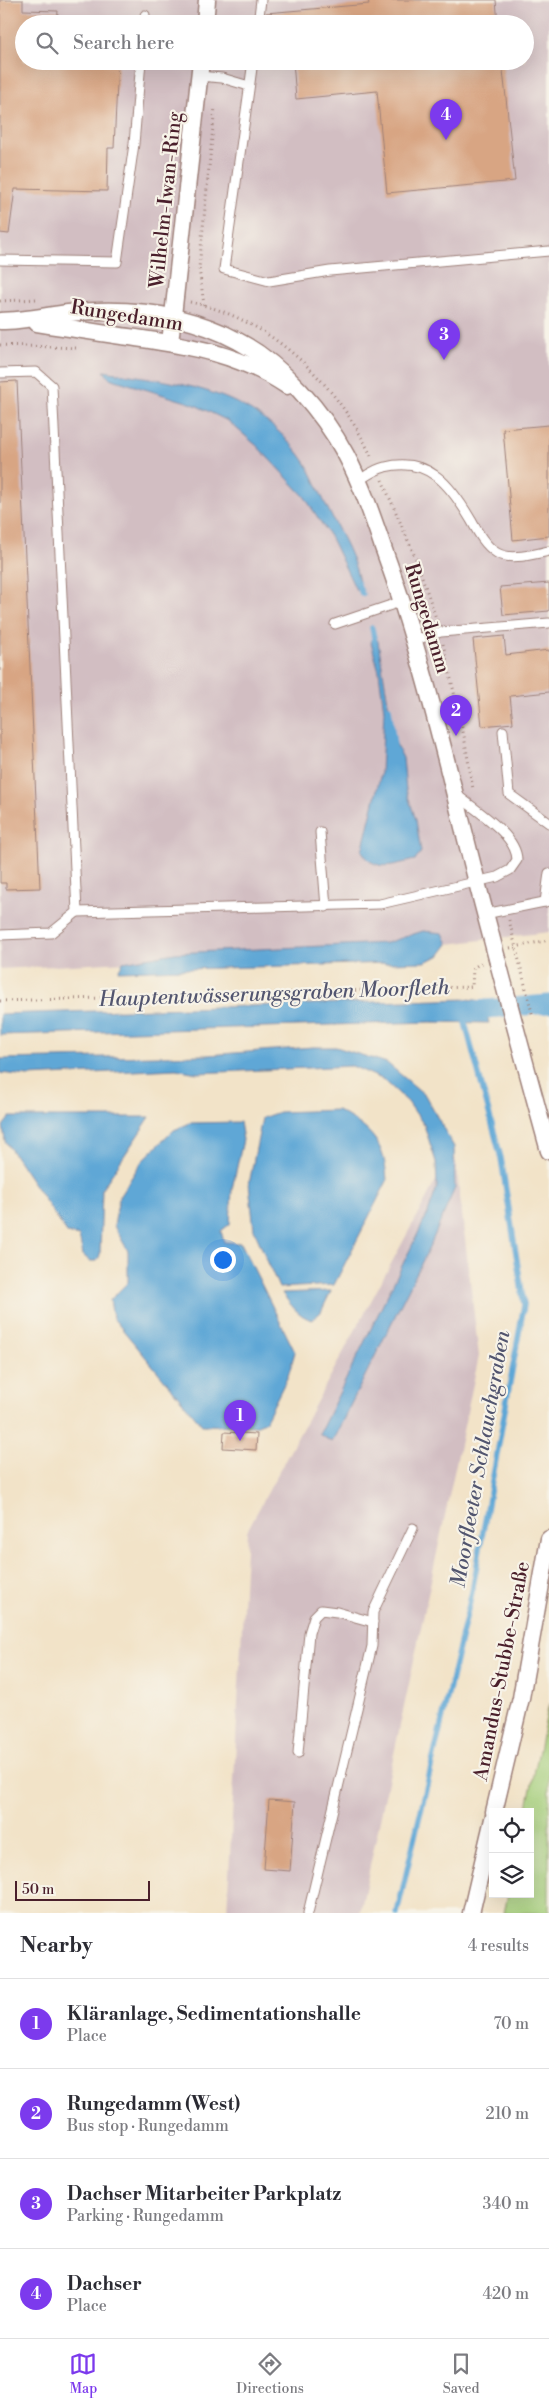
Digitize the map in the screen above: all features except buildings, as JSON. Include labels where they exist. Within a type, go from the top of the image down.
[{"type":"street","points":[[206,15],[207,0]]},
{"type":"street","name":"Wilhelm-Iwan-Ring","points":[[170,343],[200,70]]},
{"type":"street","name":"Rungedamm","points":[[20,321],[68,313],[111,312],[173,317],[215,330],[261,355],[284,373],[339,443],[358,481],[403,601],[415,640],[494,953]]},
{"type":"street","name":"Rungedamm","points":[[0,321],[20,321],[170,343],[217,352],[279,381],[305,399]]},
{"type":"street","points":[[494,953],[549,1151]]},
{"type":"street","name":"Amandus-Stubbe-Straße","points":[[495,1808],[521,1698],[549,1539]]},
{"type":"street","points":[[471,1913],[489,1836]]},
{"type":"lane","points":[[259,15],[261,0]]},
{"type":"lane","points":[[0,260],[118,262],[134,144],[140,70]]},
{"type":"lane","points":[[204,70],[218,77],[249,86]]},
{"type":"lane","points":[[252,70],[224,269],[269,281],[330,271],[549,251]]},
{"type":"lane","points":[[0,373],[36,372],[52,386],[77,912]]},
{"type":"lane","points":[[358,481],[377,470],[395,465],[417,466],[437,475],[455,493],[485,541],[496,552],[509,557],[549,551]]},
{"type":"lane","points":[[335,624],[403,601]]},
{"type":"lane","points":[[415,640],[441,632],[549,623]]},
{"type":"lane","points":[[503,731],[509,794],[549,823]]},
{"type":"lane","points":[[0,935],[51,933],[77,912],[380,904],[476,880],[497,877],[507,873],[516,863],[515,848],[504,833],[455,794]]},
{"type":"lane","points":[[320,832],[326,906]]},
{"type":"lane","points":[[485,914],[547,901],[549,873]]},
{"type":"lane","points":[[308,1913],[372,1646],[373,1612],[413,1528]]},
{"type":"lane","points":[[298,1753],[309,1633],[314,1617],[321,1610],[337,1612],[373,1622]]},
{"type":"path","points":[[204,305],[199,268],[218,77]]},
{"type":"path","points":[[0,301],[46,298]]},
{"type":"path","points":[[176,299],[204,305],[227,313],[265,332],[317,376],[345,410],[377,470],[416,559],[441,632],[464,736],[476,810]]},
{"type":"path","points":[[507,910],[533,1017]]},
{"type":"path","points":[[0,1001],[472,987],[473,968],[494,953],[549,940]]},
{"type":"shaded area","points":[[0,0],[549,0],[549,932],[448,944],[0,969]]},
{"type":"shaded area","points":[[454,1147],[479,1356],[360,1913],[227,1913],[247,1531]]},
{"type":"green space","points":[[549,1703],[549,1913],[504,1913],[507,1898],[534,1898],[534,1808],[527,1808]]},
{"type":"water","points":[[104,371],[186,385],[212,393],[236,403],[259,416],[280,433],[300,455],[312,474],[352,558],[360,589],[356,590],[331,538],[304,496],[256,445],[228,421],[193,404],[109,378]]},
{"type":"water","points":[[374,636],[378,641],[394,740],[403,758],[406,790],[416,820],[421,852],[415,860],[386,866],[373,863],[362,851],[381,773],[384,711],[379,671],[371,643]]},
{"type":"water","points":[[423,931],[443,933],[448,944],[439,956],[424,962],[118,971],[123,962],[175,953],[386,943]]},
{"type":"water","points":[[468,999],[483,1001],[489,1023],[430,1022],[0,1035],[0,1014]]},
{"type":"water","points":[[336,1047],[387,1063],[425,1095],[454,1147],[455,1188],[429,1248],[332,1442],[319,1434],[428,1213],[437,1187],[436,1162],[424,1125],[408,1102],[384,1080],[352,1066],[197,1073],[176,1069],[28,1076],[0,1073],[0,1059],[208,1055]]},
{"type":"water","points":[[337,1110],[359,1124],[374,1138],[383,1156],[387,1181],[334,1285],[279,1288],[254,1230],[249,1184],[262,1118],[279,1112]]},
{"type":"water","points":[[10,1117],[150,1117],[102,1189],[100,1255],[97,1261],[90,1261],[83,1255],[79,1236],[67,1233],[5,1141],[3,1126]]},
{"type":"water","points":[[240,1122],[243,1140],[232,1189],[230,1224],[221,1231],[224,1242],[241,1243],[295,1352],[288,1376],[265,1422],[255,1426],[202,1425],[113,1318],[110,1300],[128,1282],[128,1251],[114,1226],[119,1197],[142,1161],[174,1130],[190,1123]]},
{"type":"water","points":[[331,1291],[321,1312],[312,1320],[298,1313],[282,1293]]},
{"type":"waterway","points":[[357,582],[362,594]]},
{"type":"waterway","points":[[372,628],[375,643]]},
{"type":"waterway","points":[[389,708],[394,746]]},
{"type":"waterway","name":"Hauptentwässerungsgraben Moorfleth","points":[[461,1011],[549,1004]]},
{"type":"waterway","name":"Moorfleeter Schlauchgraben","points":[[397,1913],[472,1592],[524,1305],[501,1158],[463,1015]]},
{"type":"place","name":"Dachser","points":[[446,140]]},
{"type":"place","name":"Dachser Mitarbeiter Parkplatz","points":[[444,360]]},
{"type":"place","name":"Rungedamm (West)","points":[[456,736]]},
{"type":"place","name":"Kläranlage, Sedimentationshalle","points":[[240,1441]]}]
